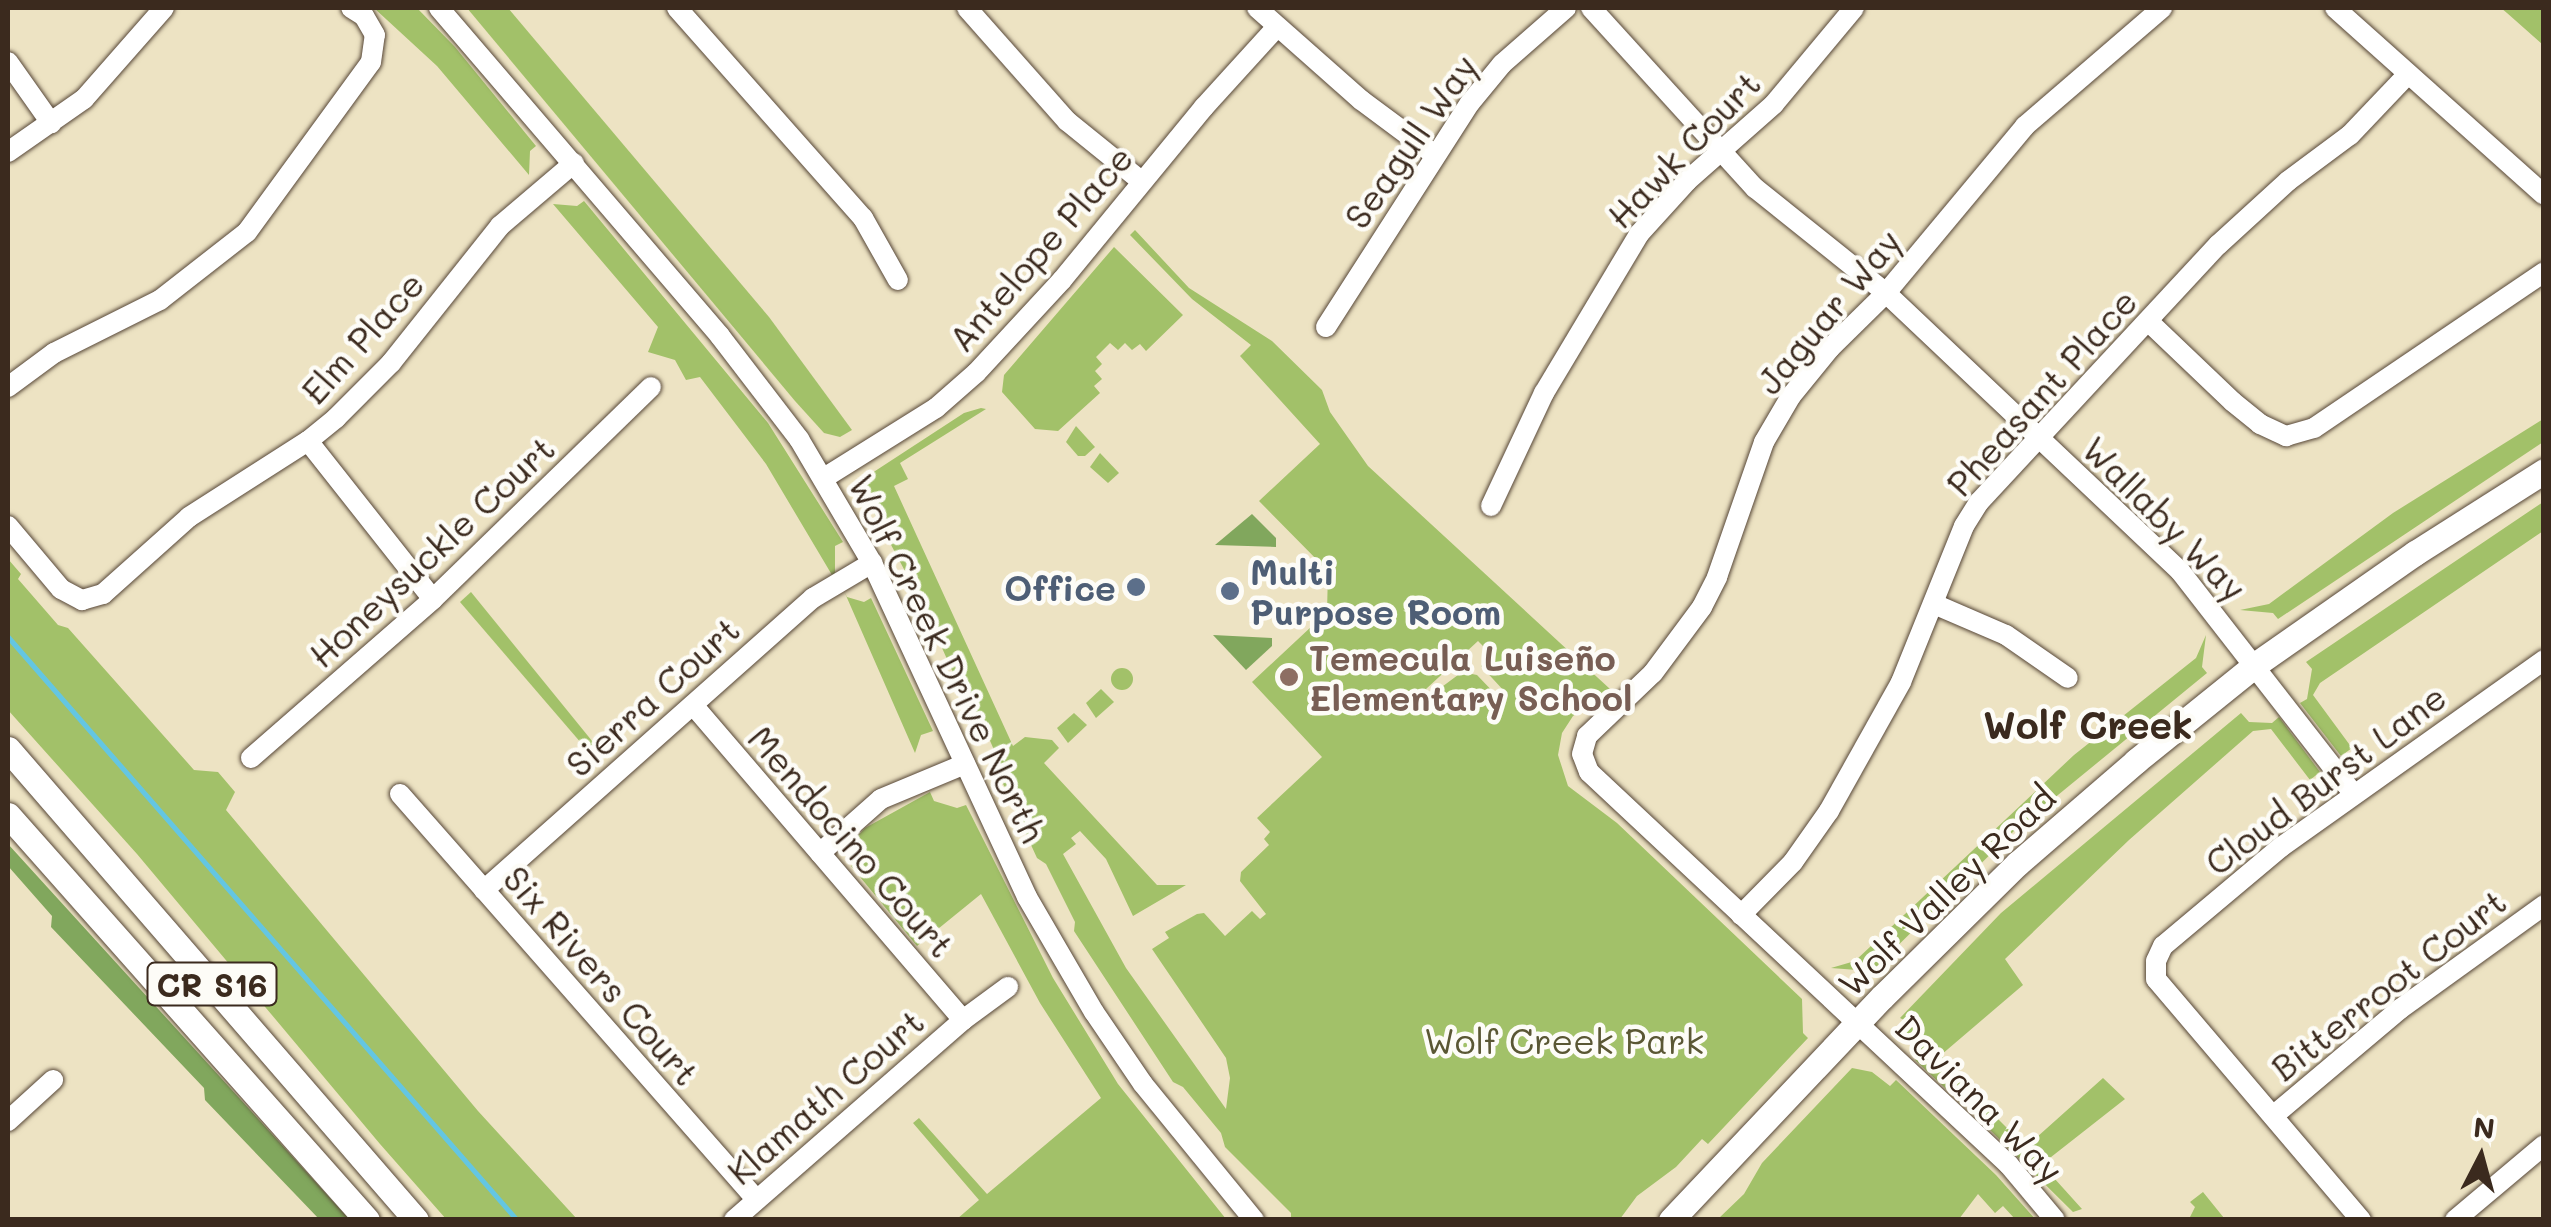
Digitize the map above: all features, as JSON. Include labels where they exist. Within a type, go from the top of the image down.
[{"type":"main road","name":"Wolf Valley Road","points":[[1672,1220],[1858,1024],[2018,864],[2256,664],[2415,553],[2544,471]]},
{"type":"main road","name":"CR S16","points":[[8,749],[416,1220]]},
{"type":"main road","name":"CR S16","points":[[8,815],[367,1220]]},
{"type":"street","points":[[8,152],[51,123],[110,74],[164,8]]},
{"type":"street","points":[[8,387],[54,353],[160,300],[247,232],[371,62],[375,35],[364,16],[351,8]]},
{"type":"street","name":"Wolf Creek Drive North","points":[[439,8],[720,336],[824,478],[872,563],[1027,897],[1094,1012],[1143,1084],[1254,1220]]},
{"type":"street","points":[[677,8],[863,218],[898,280]]},
{"type":"street","points":[[966,8],[1067,120],[1141,181]]},
{"type":"street","points":[[1257,8],[1276,28],[1435,154]]},
{"type":"street","name":"Seagull Way","points":[[1326,327],[1435,154],[1502,64],[1566,8]]},
{"type":"street","name":"Wallaby Way","points":[[1591,8],[1754,188],[1886,293],[2180,572],[2256,664],[2353,793]]},
{"type":"street","name":"Hawk Court","points":[[1492,506],[1544,393],[1639,234],[1687,181],[1774,104],[1854,8]]},
{"type":"street","name":"Jaguar Way","points":[[1582,754],[1587,736],[1653,673],[1702,607],[1717,577],[1764,442],[1792,396],[1830,348],[1886,293],[2016,135],[2162,8]]},
{"type":"street","points":[[2335,8],[2544,195]]},
{"type":"street","name":"Antelope Place","points":[[824,478],[936,408],[976,373],[1062,280],[1141,181],[1276,28]]},
{"type":"street","points":[[8,62],[51,123]]},
{"type":"street","name":"Pheasant Place","points":[[1741,915],[1793,862],[1829,810],[1901,682],[1964,526],[1987,492],[2218,245],[2288,182],[2350,135],[2408,74]]},
{"type":"street","name":"Elm Place","points":[[8,526],[61,589],[82,600],[103,594],[190,516],[308,441],[391,364],[500,226],[574,163]]},
{"type":"street","points":[[2148,321],[2233,402],[2260,424],[2286,436],[2314,428],[2544,272]]},
{"type":"street","name":"Honeysuckle Court","points":[[251,758],[433,599],[651,387]]},
{"type":"street","points":[[308,441],[433,599]]},
{"type":"street","name":"Sierra Court","points":[[484,890],[813,598],[872,563]]},
{"type":"street","points":[[1934,604],[2006,635],[2068,678]]},
{"type":"street","name":"Cloud Burst Lane","points":[[2274,1116],[2156,980],[2156,961],[2162,946],[2353,793],[2544,660]]},
{"type":"street","name":"Mendocino Court","points":[[693,704],[962,1020]]},
{"type":"street","name":"Daviana Way","points":[[1582,754],[1589,772],[2009,1165],[2056,1220]]},
{"type":"street","points":[[820,853],[880,799],[966,764]]},
{"type":"street","name":"Six Rivers Court","points":[[400,794],[756,1198]]},
{"type":"street","name":"Bitterroot Court","points":[[2274,1116],[2413,999],[2544,905]]},
{"type":"street","name":"Klamath Court","points":[[734,1220],[962,1020],[1008,987]]},
{"type":"street","points":[[8,1120],[54,1080]]},
{"type":"street","points":[[2274,1116],[2361,1220]]},
{"type":"street","points":[[2455,1220],[2544,1146]]},
{"type":"green space","points":[[374,8],[417,8],[455,47],[536,146],[530,151],[529,175],[437,66]]},
{"type":"green space","points":[[467,8],[508,8],[769,317],[852,430],[840,437],[824,433]]},
{"type":"green space","points":[[2501,8],[2543,8],[2543,45],[2507,13]]},
{"type":"green space","points":[[584,201],[768,423],[843,542],[835,546],[835,573],[832,575],[766,464],[700,377],[686,380],[675,360],[648,352],[658,327],[553,204],[577,206]]},
{"type":"green space","name":"Wolf Creek Park","points":[[1135,230],[1189,288],[1272,341],[1322,390],[1330,412],[1368,466],[1610,689],[1573,716],[1562,733],[1558,755],[1568,786],[1617,823],[1802,999],[1803,1033],[1808,1038],[1708,1144],[1702,1139],[1676,1167],[1637,1196],[1620,1219],[1291,1219],[1291,1213],[1225,1147],[1221,1133],[1183,1087],[1173,1082],[1074,931],[1075,922],[1046,864],[1037,858],[999,775],[998,759],[984,727],[975,722],[922,603],[865,496],[869,475],[964,413],[981,408],[986,409],[900,463],[908,479],[894,486],[1013,746],[1025,737],[1052,740],[1059,748],[1044,763],[1157,885],[1186,885],[1133,916],[1106,859],[1080,831],[1071,838],[1076,844],[1063,854],[1126,968],[1226,1109],[1230,1078],[1226,1058],[1152,949],[1169,938],[1165,932],[1197,914],[1204,913],[1225,936],[1252,911],[1260,919],[1266,914],[1240,881],[1241,872],[1269,845],[1264,839],[1270,832],[1257,818],[1322,757],[1252,682],[1327,612],[1328,571],[1259,501],[1320,444],[1240,356],[1251,345],[1192,299],[1130,235]],"holes":[[[1478,641],[1492,655],[1481,666],[1505,692],[1499,698],[1477,675],[1462,672],[1431,695],[1426,689]]]},
{"type":"green space","points":[[1114,247],[1183,315],[1146,351],[1140,344],[1132,350],[1125,343],[1118,350],[1110,343],[1096,357],[1102,364],[1095,371],[1102,379],[1094,386],[1100,393],[1058,431],[1035,429],[1002,392],[1004,375]]},
{"type":"green space","points":[[2543,419],[2543,442],[2278,619],[2273,613],[2240,610],[2269,604],[2393,513]]},
{"type":"green space","points":[[1076,426],[1095,447],[1085,456],[1078,456],[1066,442]]},
{"type":"green space","points":[[1100,453],[1119,473],[1108,483],[1090,467]]},
{"type":"green space","points":[[2543,502],[2543,531],[2320,683],[2313,695],[2352,748],[2341,756],[2300,703],[2307,699],[2312,669],[2306,662]]},
{"type":"green space","points":[[1252,514],[1276,538],[1276,547],[1215,545]]},
{"type":"green space","points":[[8,559],[21,574],[18,579],[58,625],[68,628],[194,770],[218,772],[235,792],[226,810],[478,1111],[577,1219],[446,1219],[380,1144],[137,854],[8,710]]},
{"type":"green space","points":[[844,591],[847,597],[864,602],[871,598],[933,731],[921,735],[915,753]]},
{"type":"green space","points":[[471,592],[601,752],[594,758],[460,602]]},
{"type":"green space","points":[[1213,635],[1272,638],[1272,646],[1246,670]]},
{"type":"green space","points":[[2206,635],[2202,667],[2207,673],[2014,831],[1866,977],[1857,970],[1831,968],[1855,961],[2074,755],[2196,658]]},
{"type":"green space","points":[[1118,668],[1126,668],[1133,679],[1126,690],[1118,690],[1111,683],[1111,675]]},
{"type":"green space","points":[[1101,689],[1114,702],[1096,718],[1086,703]]},
{"type":"green space","points":[[1074,713],[1087,725],[1068,743],[1057,728]]},
{"type":"green space","points":[[2241,713],[2249,722],[2272,723],[2279,717],[2320,772],[2310,780],[2271,729],[2253,731],[2129,840],[2005,959],[2023,985],[1941,1055],[1975,1099],[1960,1102],[1915,1060],[1921,1053],[1907,1040],[1906,1021],[1900,1018],[2001,913]]},
{"type":"green space","points":[[930,792],[934,801],[957,808],[966,805],[1053,978],[1118,1084],[1226,1219],[957,1219],[979,1200],[913,1123],[919,1118],[987,1194],[1101,1098],[1040,1003],[981,894],[917,946],[851,866],[859,860],[859,846],[851,843],[865,828]]},
{"type":"green space","points":[[8,844],[349,1219],[319,1219],[205,1100],[204,1088],[51,927],[52,916],[8,866]]},
{"type":"green space","points":[[1852,1068],[1872,1072],[1890,1086],[1896,1080],[1996,1175],[2035,1219],[2015,1219],[2003,1206],[1995,1213],[1978,1194],[1959,1219],[1718,1219],[1744,1194],[1762,1163]]},
{"type":"green space","points":[[2103,1078],[2125,1099],[2046,1161],[2045,1168],[2082,1209],[2073,1212],[1986,1126],[1985,1115],[1987,1108],[2026,1147]]},
{"type":"green space","points":[[2203,1192],[2223,1219],[2189,1219],[2195,1207],[2190,1202]]},
{"type":"waterway","points":[[8,637],[517,1220]]},
{"type":"place","name":"Office","points":[[1136,587]]},
{"type":"place","name":"Multi Purpose Room","points":[[1230,591]]},
{"type":"place","name":"Temecula Luiseño Elementary School","points":[[1289,677]]},
{"type":"district","name":"Wolf Creek","points":[[2088,725]]}]
